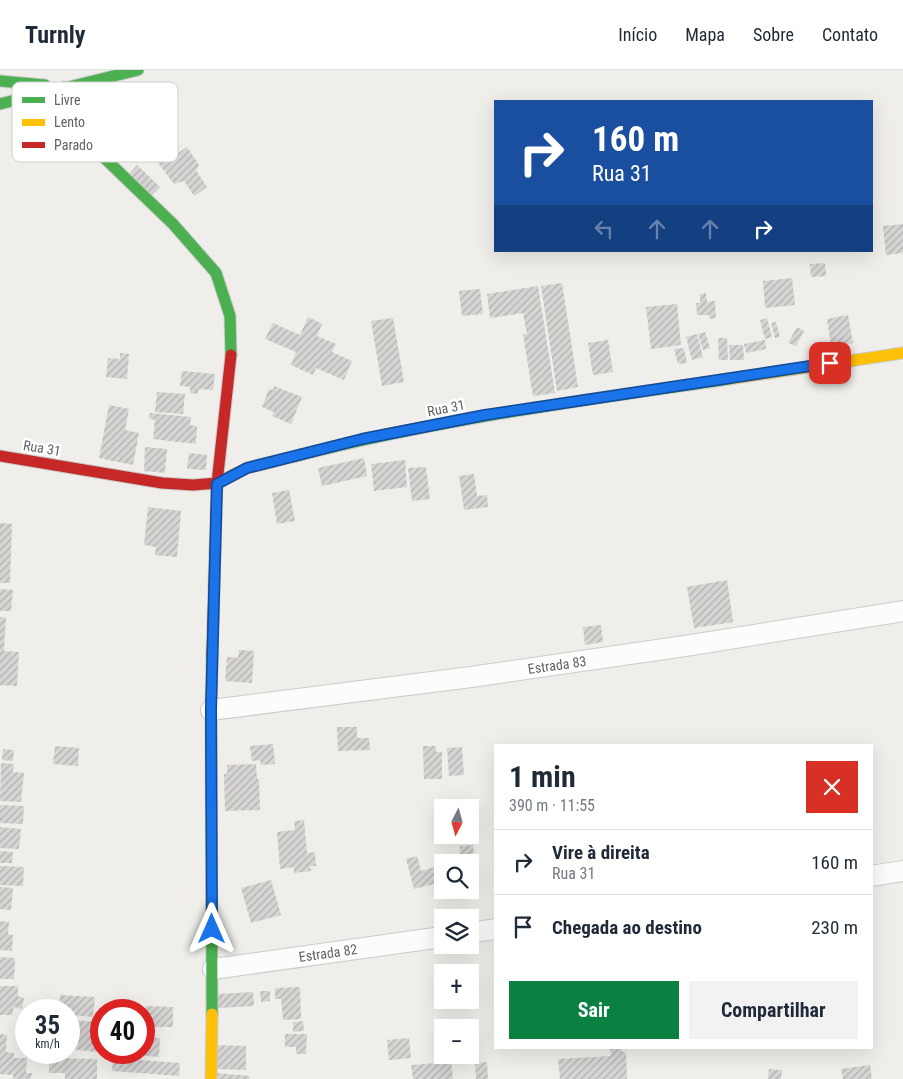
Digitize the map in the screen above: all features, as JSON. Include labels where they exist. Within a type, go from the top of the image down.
[{"type":"main road","points":[[86,82],[138,70]]},
{"type":"main road","points":[[108,162],[173,224],[216,273],[230,316],[231,354],[217,484],[211,710],[213,969],[211,1079]]},
{"type":"main road","name":"Rua 31","points":[[0,456],[162,482],[193,485],[217,484],[247,468],[362,439],[485,415],[903,352]]},
{"type":"street","name":"Estrada 83","points":[[211,710],[510,671],[903,612]]},
{"type":"street","points":[[873,876],[903,871]]},
{"type":"street","points":[[479,932],[494,929]]},
{"type":"street","name":"Estrada 82","points":[[213,969],[434,938]]},
{"type":"building","points":[[187,147],[199,165],[196,170],[207,187],[194,196],[184,181],[174,184],[158,163],[178,162],[178,153]]},
{"type":"building","points":[[137,165],[160,187],[149,198],[127,177]]},
{"type":"building","points":[[903,224],[903,253],[886,255],[883,226]]},
{"type":"building","points":[[825,263],[826,276],[811,277],[810,264]]},
{"type":"building","points":[[792,278],[795,305],[765,308],[763,281]]},
{"type":"building","points":[[562,283],[578,387],[557,391],[541,286]]},
{"type":"building","points":[[538,286],[555,393],[533,396],[523,334],[527,334],[523,313],[490,318],[487,294]]},
{"type":"building","points":[[480,289],[483,314],[462,316],[459,291]]},
{"type":"building","points":[[706,293],[707,302],[715,301],[716,318],[710,319],[709,315],[697,315],[696,303],[700,303],[700,294]]},
{"type":"building","points":[[677,304],[681,345],[651,349],[646,307]]},
{"type":"building","points":[[848,315],[853,343],[831,346],[827,319]]},
{"type":"building","points":[[308,317],[322,324],[317,336],[336,344],[332,352],[352,361],[344,380],[316,368],[313,375],[291,365],[296,352],[265,339],[273,323],[300,335]]},
{"type":"building","points":[[393,318],[404,382],[382,386],[371,321]]},
{"type":"building","points":[[767,318],[772,337],[765,339],[760,320]]},
{"type":"building","points":[[776,322],[780,337],[775,338],[771,323]]},
{"type":"building","points":[[797,327],[804,331],[796,346],[788,343]]},
{"type":"building","points":[[705,332],[710,348],[703,350],[698,334]]},
{"type":"building","points":[[697,334],[703,357],[692,360],[686,337]]},
{"type":"building","points":[[718,338],[727,338],[728,360],[719,360]]},
{"type":"building","points":[[608,340],[613,372],[593,375],[588,343]]},
{"type":"building","points":[[765,340],[766,349],[746,353],[744,344]]},
{"type":"building","points":[[729,345],[743,345],[744,360],[730,360]]},
{"type":"building","points":[[684,348],[687,363],[678,364],[674,349]]},
{"type":"building","points":[[120,353],[129,354],[127,379],[106,377],[108,358],[120,359]]},
{"type":"building","points":[[182,371],[215,374],[213,390],[199,389],[198,394],[190,393],[190,387],[180,386]]},
{"type":"building","points":[[274,386],[302,397],[291,424],[272,416],[274,412],[262,407],[269,389],[273,390]]},
{"type":"building","points":[[157,392],[185,394],[183,414],[155,412]]},
{"type":"building","points":[[109,405],[129,409],[125,430],[139,433],[133,465],[99,458]]},
{"type":"building","points":[[150,413],[191,417],[190,425],[197,426],[196,444],[153,439],[155,420],[149,419]]},
{"type":"building","points":[[145,447],[167,449],[165,473],[144,471]]},
{"type":"building","points":[[189,453],[207,455],[206,470],[187,469]]},
{"type":"building","points":[[364,458],[367,476],[322,486],[318,468]]},
{"type":"building","points":[[405,460],[407,487],[374,491],[371,464]]},
{"type":"building","points":[[426,467],[430,499],[412,501],[408,468]]},
{"type":"building","points":[[474,474],[477,496],[487,495],[488,507],[464,510],[459,476]]},
{"type":"building","points":[[289,490],[295,521],[277,524],[272,493]]},
{"type":"building","points":[[148,507],[181,511],[177,557],[155,555],[156,547],[144,545]]},
{"type":"building","points":[[0,523],[12,524],[10,583],[0,583]]},
{"type":"building","points":[[727,580],[733,622],[694,628],[687,587]]},
{"type":"building","points":[[0,589],[13,590],[11,611],[0,611]]},
{"type":"building","points":[[0,617],[6,618],[4,651],[19,652],[17,686],[0,685]]},
{"type":"building","points":[[601,625],[603,642],[585,645],[583,627]]},
{"type":"building","points":[[239,650],[254,651],[252,683],[225,681],[227,657],[238,658]]},
{"type":"building","points":[[337,727],[357,727],[357,738],[369,738],[370,750],[338,751]]},
{"type":"building","points":[[273,744],[275,764],[261,765],[260,760],[252,761],[250,746]]},
{"type":"building","points":[[55,746],[79,748],[78,766],[53,764]]},
{"type":"building","points":[[423,746],[436,746],[436,752],[442,752],[442,779],[424,779]]},
{"type":"building","points":[[462,747],[464,775],[449,776],[447,748]]},
{"type":"building","points":[[3,749],[14,750],[13,761],[2,760]]},
{"type":"building","points":[[1,763],[14,764],[13,772],[24,773],[21,802],[0,801]]},
{"type":"building","points":[[256,764],[257,778],[259,780],[260,810],[225,811],[224,774],[227,774],[227,765]]},
{"type":"building","points":[[0,805],[24,806],[23,824],[0,823]]},
{"type":"building","points":[[304,820],[307,853],[315,852],[316,866],[310,866],[311,871],[294,873],[294,867],[280,869],[277,832],[295,830],[294,821]]},
{"type":"building","points":[[0,827],[21,829],[19,849],[0,848]]},
{"type":"building","points":[[473,845],[474,854],[460,854],[460,846]]},
{"type":"building","points":[[0,851],[13,852],[12,863],[0,863]]},
{"type":"building","points":[[417,856],[421,871],[434,867],[434,884],[414,889],[406,859]]},
{"type":"building","points":[[0,866],[24,867],[23,886],[0,885]]},
{"type":"building","points":[[271,880],[281,915],[251,923],[241,888]]},
{"type":"building","points":[[0,887],[13,888],[11,910],[0,909]]},
{"type":"building","points":[[0,921],[9,922],[8,934],[13,935],[12,951],[0,950]]},
{"type":"building","points":[[0,957],[15,958],[14,979],[0,979]]},
{"type":"building","points":[[0,986],[18,986],[18,996],[24,999],[15,999],[15,1007],[12,1015],[0,1015]]},
{"type":"building","points":[[300,987],[301,1019],[283,1020],[281,999],[275,999],[275,988]]},
{"type":"building","points":[[260,991],[270,991],[270,1001],[261,1002]]},
{"type":"building","points":[[253,992],[254,1006],[218,1008],[217,994]]},
{"type":"building","points":[[60,995],[95,997],[95,999],[90,999],[90,1017],[80,1016],[80,999],[60,999]]},
{"type":"building","points":[[155,1006],[173,1007],[173,1027],[155,1027]]},
{"type":"building","points":[[80,1021],[90,1021],[90,1051],[80,1050]]},
{"type":"building","points":[[303,1021],[304,1031],[293,1032],[293,1022]]},
{"type":"building","points":[[0,1034],[7,1035],[6,1052],[14,1053],[15,1064],[27,1064],[26,1073],[32,1073],[31,1079],[13,1079],[13,1075],[0,1074]]},
{"type":"building","points":[[285,1034],[307,1034],[306,1054],[296,1054],[296,1047],[285,1047]]},
{"type":"building","points":[[155,1038],[160,1038],[159,1057],[155,1057]]},
{"type":"building","points":[[409,1038],[411,1058],[389,1060],[387,1040]]},
{"type":"building","points":[[215,1045],[246,1046],[246,1070],[214,1069]]},
{"type":"building","points":[[610,1049],[622,1049],[626,1053],[627,1079],[560,1079],[558,1059],[611,1056]]},
{"type":"building","points":[[80,1059],[90,1059],[90,1064],[97,1064],[97,1079],[65,1079],[65,1073],[49,1073],[49,1064],[80,1064]]},
{"type":"building","points":[[155,1061],[180,1063],[179,1076],[112,1071],[113,1064],[155,1064]]},
{"type":"building","points":[[487,1062],[488,1079],[476,1079],[475,1064]]},
{"type":"building","points":[[451,1064],[453,1079],[413,1079],[411,1065]]},
{"type":"building","points":[[870,1065],[872,1079],[843,1079],[841,1069]]},
{"type":"building","points":[[769,1069],[782,1070],[781,1079],[768,1079]]},
{"type":"building","points":[[216,1073],[250,1076],[249,1079],[215,1079]]},
{"type":"traffic: fast","points":[[89,82],[138,70]]},
{"type":"traffic: fast","points":[[0,81],[12,82]]},
{"type":"traffic: fast","points":[[0,104],[12,101]]},
{"type":"traffic: fast","points":[[109,162],[173,224],[216,273],[230,316],[231,355]]},
{"type":"traffic: fast","points":[[300,455],[353,442],[460,421],[729,379]]},
{"type":"traffic: fast","points":[[212,654],[212,1014]]},
{"type":"traffic: slow","points":[[729,379],[903,353]]},
{"type":"traffic: slow","points":[[211,1079],[212,1014]]},
{"type":"traffic: jam","points":[[212,654],[217,483],[231,355]]},
{"type":"traffic: jam","points":[[0,456],[162,483],[193,485],[217,483],[247,468],[300,455]]},
{"type":"route","points":[[212,929],[211,710],[217,484],[247,468],[362,439],[485,415],[748,377],[830,363]]}]
